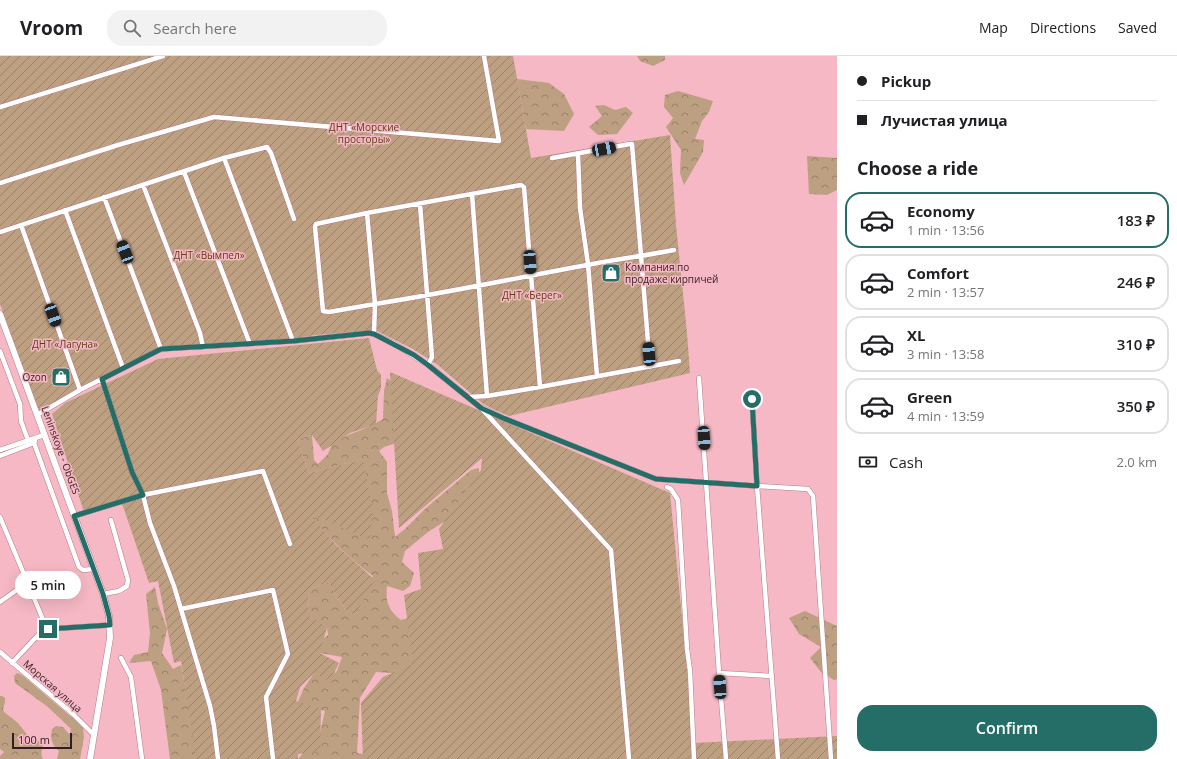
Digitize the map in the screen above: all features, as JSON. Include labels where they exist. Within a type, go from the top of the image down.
[{"type":"main road","name":"Leninskoye - ObGES","points":[[0,314],[94,569],[109,616],[110,625],[108,651],[90,759]]},
{"type":"street","points":[[0,107],[163,56]]},
{"type":"street","points":[[0,183],[118,145],[214,117],[499,141],[484,56]]},
{"type":"street","points":[[552,158],[632,144],[650,367]]},
{"type":"street","points":[[0,232],[224,158],[264,147],[270,149],[294,219]]},
{"type":"street","points":[[578,154],[580,208],[588,264],[597,376]]},
{"type":"street","points":[[224,158],[293,341]]},
{"type":"street","points":[[184,172],[250,344]]},
{"type":"street","points":[[144,185],[200,333],[203,347]]},
{"type":"street","points":[[540,387],[532,276],[524,187],[521,185],[367,213],[316,224],[315,227],[322,308],[325,312],[427,296],[532,276],[588,264],[674,250]]},
{"type":"street","points":[[472,194],[487,396]]},
{"type":"street","points":[[104,197],[161,349]]},
{"type":"street","points":[[420,204],[432,357],[428,365]]},
{"type":"street","points":[[65,210],[123,368]]},
{"type":"street","points":[[367,213],[375,304],[374,334]]},
{"type":"street","points":[[20,225],[80,390]]},
{"type":"street","points":[[37,415],[80,390],[161,349],[293,341],[369,333],[374,334],[403,349],[428,365],[481,408],[612,550],[629,759]]},
{"type":"street","points":[[0,351],[20,404],[21,421],[28,440]]},
{"type":"street","points":[[468,397],[487,396],[540,387],[679,361]]},
{"type":"street","points":[[699,378],[726,759]]},
{"type":"street","points":[[102,379],[132,472],[143,495],[150,523],[174,586],[210,706],[218,759]]},
{"type":"street","points":[[752,399],[757,486],[778,759]]},
{"type":"street","points":[[481,408],[656,479],[808,489],[813,496],[831,759]]},
{"type":"street","points":[[0,450],[44,435]]},
{"type":"street","points":[[0,456],[34,443],[37,437]]},
{"type":"street","points":[[34,443],[79,567],[83,570],[94,569]]},
{"type":"street","points":[[74,516],[143,495],[263,471],[290,544]]},
{"type":"street","points":[[667,487],[671,489],[678,500],[687,649],[690,671],[694,759]]},
{"type":"street","points":[[0,517],[2,525],[48,629]]},
{"type":"street","points":[[103,594],[119,591],[126,586],[128,580],[111,520]]},
{"type":"street","points":[[0,602],[28,582]]},
{"type":"street","points":[[181,609],[273,590],[288,654],[266,697],[273,759]]},
{"type":"street","points":[[12,662],[38,636],[48,629],[110,625]]},
{"type":"street","name":"Морская улица","points":[[0,652],[73,714],[93,734]]},
{"type":"street","points":[[121,658],[131,677],[142,759]]},
{"type":"street","points":[[719,673],[772,676]]},
{"type":"green space","points":[[0,56],[513,56],[531,158],[670,135],[676,225],[690,373],[509,416],[482,403],[438,365],[413,349],[375,330],[296,338],[159,348],[39,411],[0,304]]},
{"type":"green space","points":[[637,56],[665,56],[665,60],[653,66],[640,61]]},
{"type":"green space","points":[[517,79],[549,83],[564,94],[574,114],[564,131],[526,129]]},
{"type":"green space","points":[[678,91],[713,101],[709,112],[702,121],[695,139],[704,140],[703,152],[684,185],[680,173],[681,150],[666,127],[673,118],[664,107],[665,95]]},
{"type":"green space","points":[[604,105],[615,110],[626,107],[633,113],[617,134],[598,135],[589,127],[602,116],[595,106]]},
{"type":"green space","points":[[807,156],[837,158],[837,190],[827,195],[809,194]]},
{"type":"green space","points":[[369,338],[377,370],[381,375],[381,388],[378,396],[376,424],[350,433],[323,451],[312,435],[297,439],[309,473],[363,459],[373,511],[370,540],[323,519],[313,518],[336,545],[375,580],[356,613],[348,614],[328,582],[308,590],[309,616],[327,627],[320,653],[339,663],[330,681],[314,673],[300,687],[296,701],[321,709],[320,752],[298,754],[298,759],[196,759],[181,661],[174,663],[158,581],[149,583],[120,499],[84,512],[52,414],[65,403],[158,359]]},
{"type":"green space","points":[[390,372],[670,493],[694,743],[837,736],[837,759],[363,759],[361,703],[383,677],[413,664],[404,595],[421,589],[418,553],[443,549],[439,529],[481,470],[482,458],[399,528]]},
{"type":"green space","points":[[387,378],[393,383],[400,442],[384,447],[379,451],[387,462],[387,493],[392,511],[395,537],[426,508],[471,470],[479,468],[479,479],[455,515],[428,532],[405,551],[402,562],[414,573],[410,586],[403,591],[387,586],[387,601],[391,610],[397,617],[401,620],[419,615],[422,653],[406,674],[376,672],[360,698],[357,753],[371,755],[377,759],[298,759],[308,748],[317,746],[325,711],[297,704],[304,688],[314,673],[329,678],[337,671],[342,657],[320,653],[319,642],[328,635],[327,628],[309,616],[308,590],[328,582],[348,614],[366,591],[373,576],[341,549],[312,518],[363,459],[309,473],[297,439],[312,435],[314,460],[318,464],[328,454],[333,442],[383,419],[384,391]]},
{"type":"green space","points":[[155,587],[158,603],[167,629],[162,653],[173,669],[181,665],[199,759],[170,759],[161,690],[151,661],[129,663],[134,655],[148,652],[150,633],[146,594]]},
{"type":"green space","points":[[805,611],[837,626],[837,679],[834,680],[821,672],[810,658],[821,647],[799,634],[789,618]]},
{"type":"green space","points":[[17,673],[22,675],[83,728],[84,737],[80,759],[57,759],[59,751],[52,742],[52,729],[56,726],[63,727],[69,734],[71,729],[48,707],[15,683],[14,676]]},
{"type":"green space","points":[[0,696],[5,698],[3,709],[4,712],[18,723],[29,737],[42,743],[41,755],[43,759],[0,759],[0,756],[4,752],[0,749]]},
{"type":"place","name":"Компания по продаже кирпичей","points":[[611,273]]},
{"type":"place","name":"Ozon","points":[[61,377]]},
{"type":"route","points":[[48,629],[110,625],[103,594],[74,516],[143,495],[132,472],[102,379],[161,349],[293,341],[369,333],[374,334],[414,355],[481,408],[656,479],[757,486],[752,399]]},
{"type":"park label","name":"ДНТ «Морские просторы»","points":[[364,132]]},
{"type":"park label","name":"ДНТ «Вымпел»","points":[[209,255]]},
{"type":"park label","name":"ДНТ «Берег»","points":[[532,295]]},
{"type":"park label","name":"ДНТ «Лагуна»","points":[[65,344]]}]
